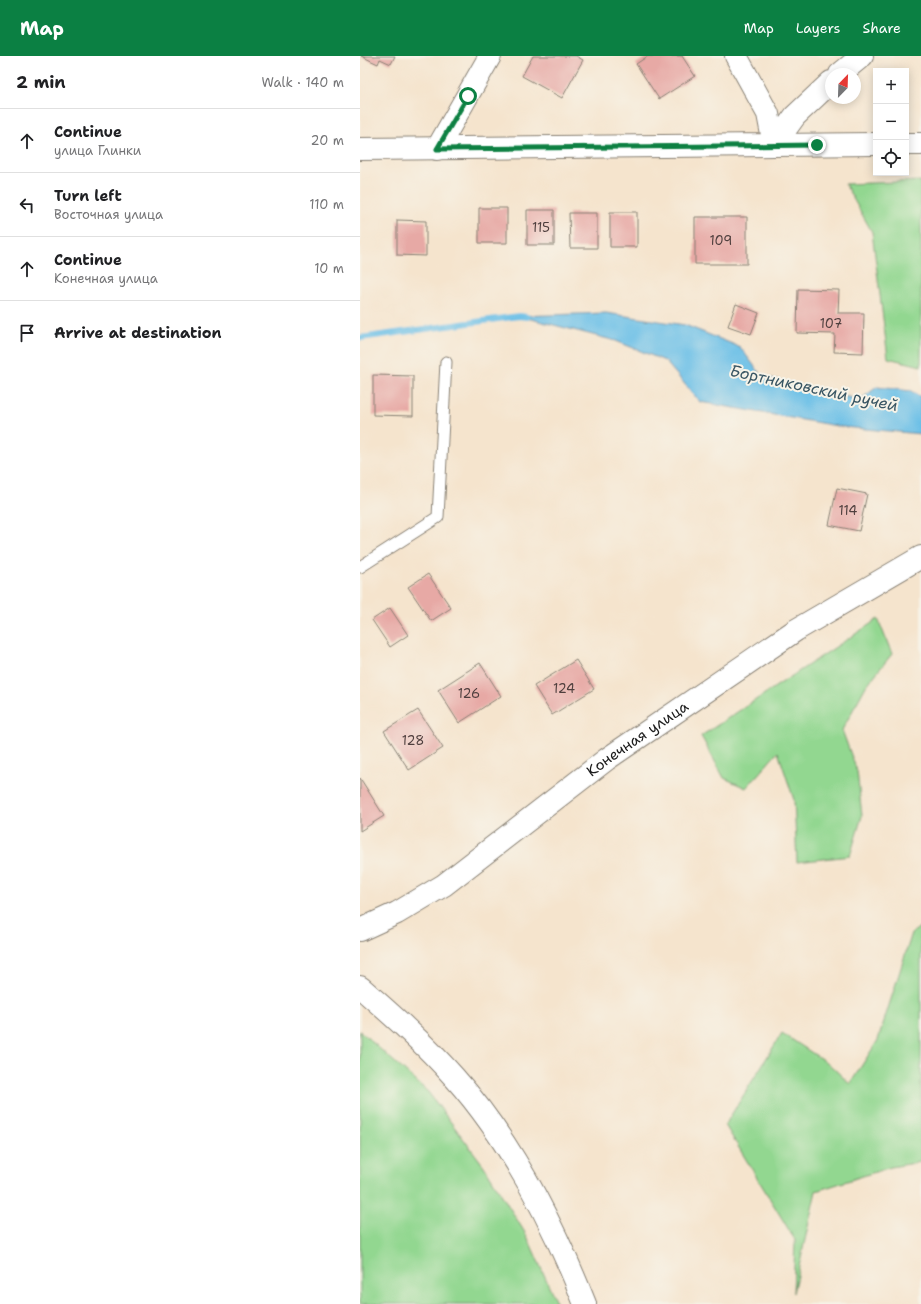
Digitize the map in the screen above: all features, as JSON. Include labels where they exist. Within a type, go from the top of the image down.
[{"type":"street","points":[[437,149],[490,56]]},
{"type":"street","points":[[736,56],[768,114],[774,146]]},
{"type":"street","points":[[847,68],[862,56]]},
{"type":"street","points":[[774,146],[795,116],[825,88]]},
{"type":"street","points":[[360,150],[873,144]]},
{"type":"street","points":[[909,144],[921,144]]},
{"type":"street","name":"Конечная улица","points":[[360,930],[397,913],[444,885],[607,759],[796,630],[921,557]]},
{"type":"street","points":[[360,987],[431,1052],[455,1078],[496,1131],[528,1182],[565,1256],[585,1304]]},
{"type":"lane","points":[[360,567],[438,517],[446,362]]},
{"type":"green space","points":[[921,181],[921,366],[888,358],[872,232],[845,184]]},
{"type":"green space","points":[[878,619],[892,654],[866,686],[842,730],[857,771],[862,816],[850,856],[797,862],[794,800],[778,752],[746,788],[724,778],[701,736]]},
{"type":"green space","points":[[921,926],[921,1162],[891,1167],[816,1191],[793,1293],[795,1240],[725,1125],[782,1033],[829,1064],[850,1084],[878,1040],[912,933]]},
{"type":"green space","points":[[360,1031],[428,1092],[484,1166],[527,1236],[557,1304],[360,1304]]},
{"type":"water","points":[[606,313],[685,325],[740,347],[762,376],[860,400],[877,387],[911,391],[921,397],[921,434],[843,427],[700,402],[665,361],[616,341],[519,316]]},
{"type":"building","points":[[361,56],[395,56],[391,64],[380,59],[378,64]]},
{"type":"building","points":[[533,56],[576,56],[583,60],[562,98],[522,76]]},
{"type":"building","points":[[648,56],[682,56],[695,76],[659,99],[636,64]]},
{"type":"building","points":[[479,208],[507,208],[507,243],[479,243]]},
{"type":"building","points":[[527,210],[554,210],[554,245],[527,245]]},
{"type":"building","points":[[610,212],[637,212],[637,247],[610,247]]},
{"type":"building","points":[[569,213],[597,213],[597,248],[570,248]]},
{"type":"building","points":[[695,217],[747,217],[747,264],[695,264]]},
{"type":"building","points":[[397,220],[426,221],[426,256],[397,255]]},
{"type":"building","points":[[798,289],[839,290],[838,313],[864,313],[863,353],[834,352],[835,334],[797,333]]},
{"type":"building","points":[[736,304],[759,313],[751,334],[728,326]]},
{"type":"building","points":[[373,375],[413,376],[413,416],[373,415]]},
{"type":"building","points":[[837,488],[867,494],[859,531],[829,525]]},
{"type":"building","points":[[428,574],[451,608],[431,621],[408,587]]},
{"type":"building","points":[[390,608],[408,635],[390,647],[372,620]]},
{"type":"building","points":[[576,660],[594,689],[552,715],[534,686]]},
{"type":"building","points":[[480,663],[501,696],[459,723],[438,690]]},
{"type":"building","points":[[418,710],[443,748],[409,770],[384,731]]},
{"type":"building","points":[[360,778],[384,816],[360,831]]},
{"type":"waterway","name":"Бортниковский ручей","points":[[360,338],[519,316],[527,317]]},
{"type":"route","points":[[468,96],[437,149],[817,145]]}]
